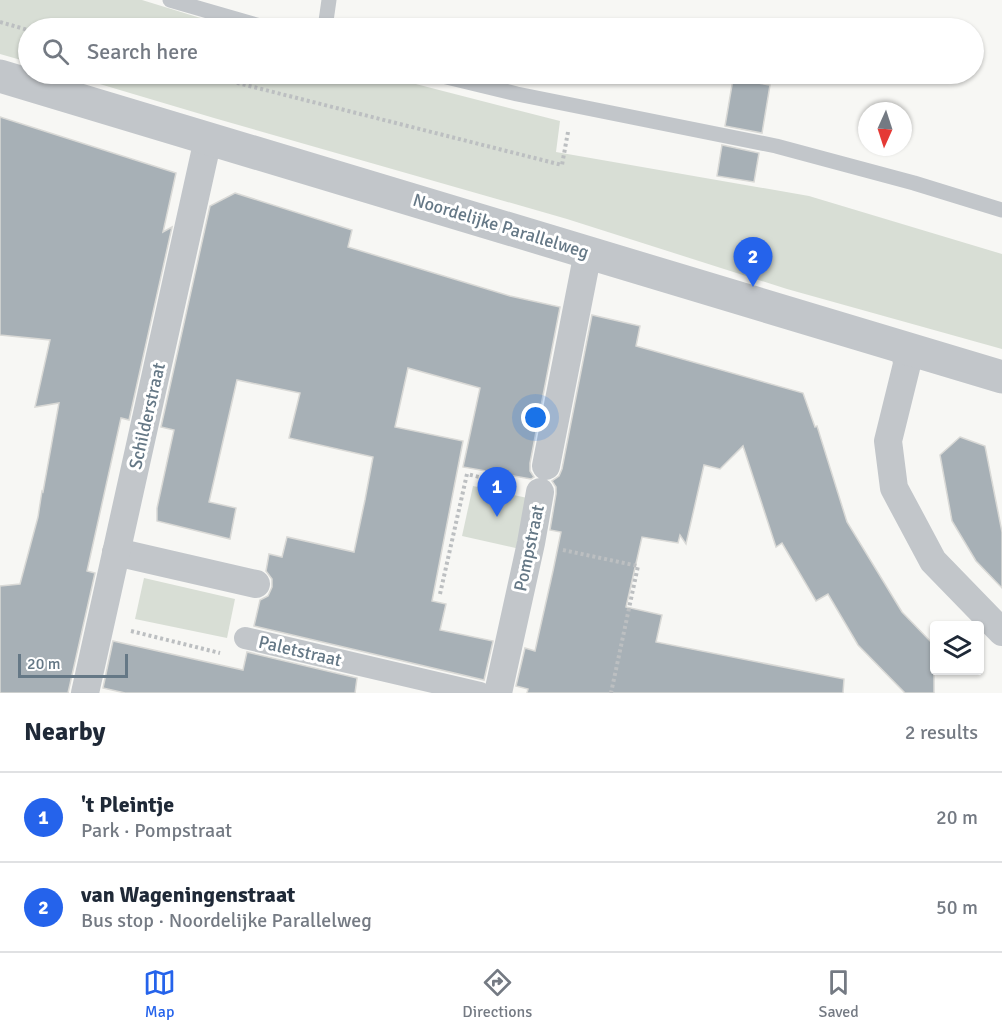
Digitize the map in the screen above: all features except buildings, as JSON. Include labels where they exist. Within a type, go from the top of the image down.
[{"type":"street","name":"Noordelijke Parallelweg","points":[[0,76],[18,81]]},
{"type":"street","name":"Noordelijke Parallelweg","points":[[26,84],[1002,377]]},
{"type":"street","name":"Schilderstraat","points":[[85,693],[208,139]]},
{"type":"street","name":"Pompstraat","points":[[498,693],[531,543],[588,252]]},
{"type":"street","points":[[905,348],[907,364],[888,441],[894,488],[933,561],[1002,632]]},
{"type":"street","points":[[116,552],[256,584]]},
{"type":"street","name":"Paletstraat","points":[[245,638],[480,693]]},
{"type":"lane","points":[[170,0],[232,18]]},
{"type":"lane","points":[[326,18],[329,0]]},
{"type":"lane","points":[[476,84],[776,146],[1002,208]]},
{"type":"path","points":[[0,22],[18,27]]},
{"type":"path","points":[[242,84],[562,165],[568,132]]},
{"type":"path","name":"Pompstraat","points":[[440,594],[467,474],[543,479]]},
{"type":"path","points":[[531,543],[638,566],[611,693]]},
{"type":"path","name":"Paletstraat","points":[[100,624],[240,658],[245,638]]},
{"type":"shaded area","points":[[0,0],[142,0],[200,18],[18,18],[18,59],[0,54]]},
{"type":"shaded area","points":[[100,84],[416,84],[560,121],[556,152],[809,196],[1002,254],[1002,349],[787,289],[567,219]]},
{"type":"shaded area","points":[[473,486],[532,499],[520,549],[462,536]]},
{"type":"shaded area","points":[[144,578],[235,599],[227,638],[135,619]]},
{"type":"place","name":"van Wageningenstraat","points":[[753,287]]},
{"type":"place","name":"'t Pleintje","points":[[497,517]]}]
